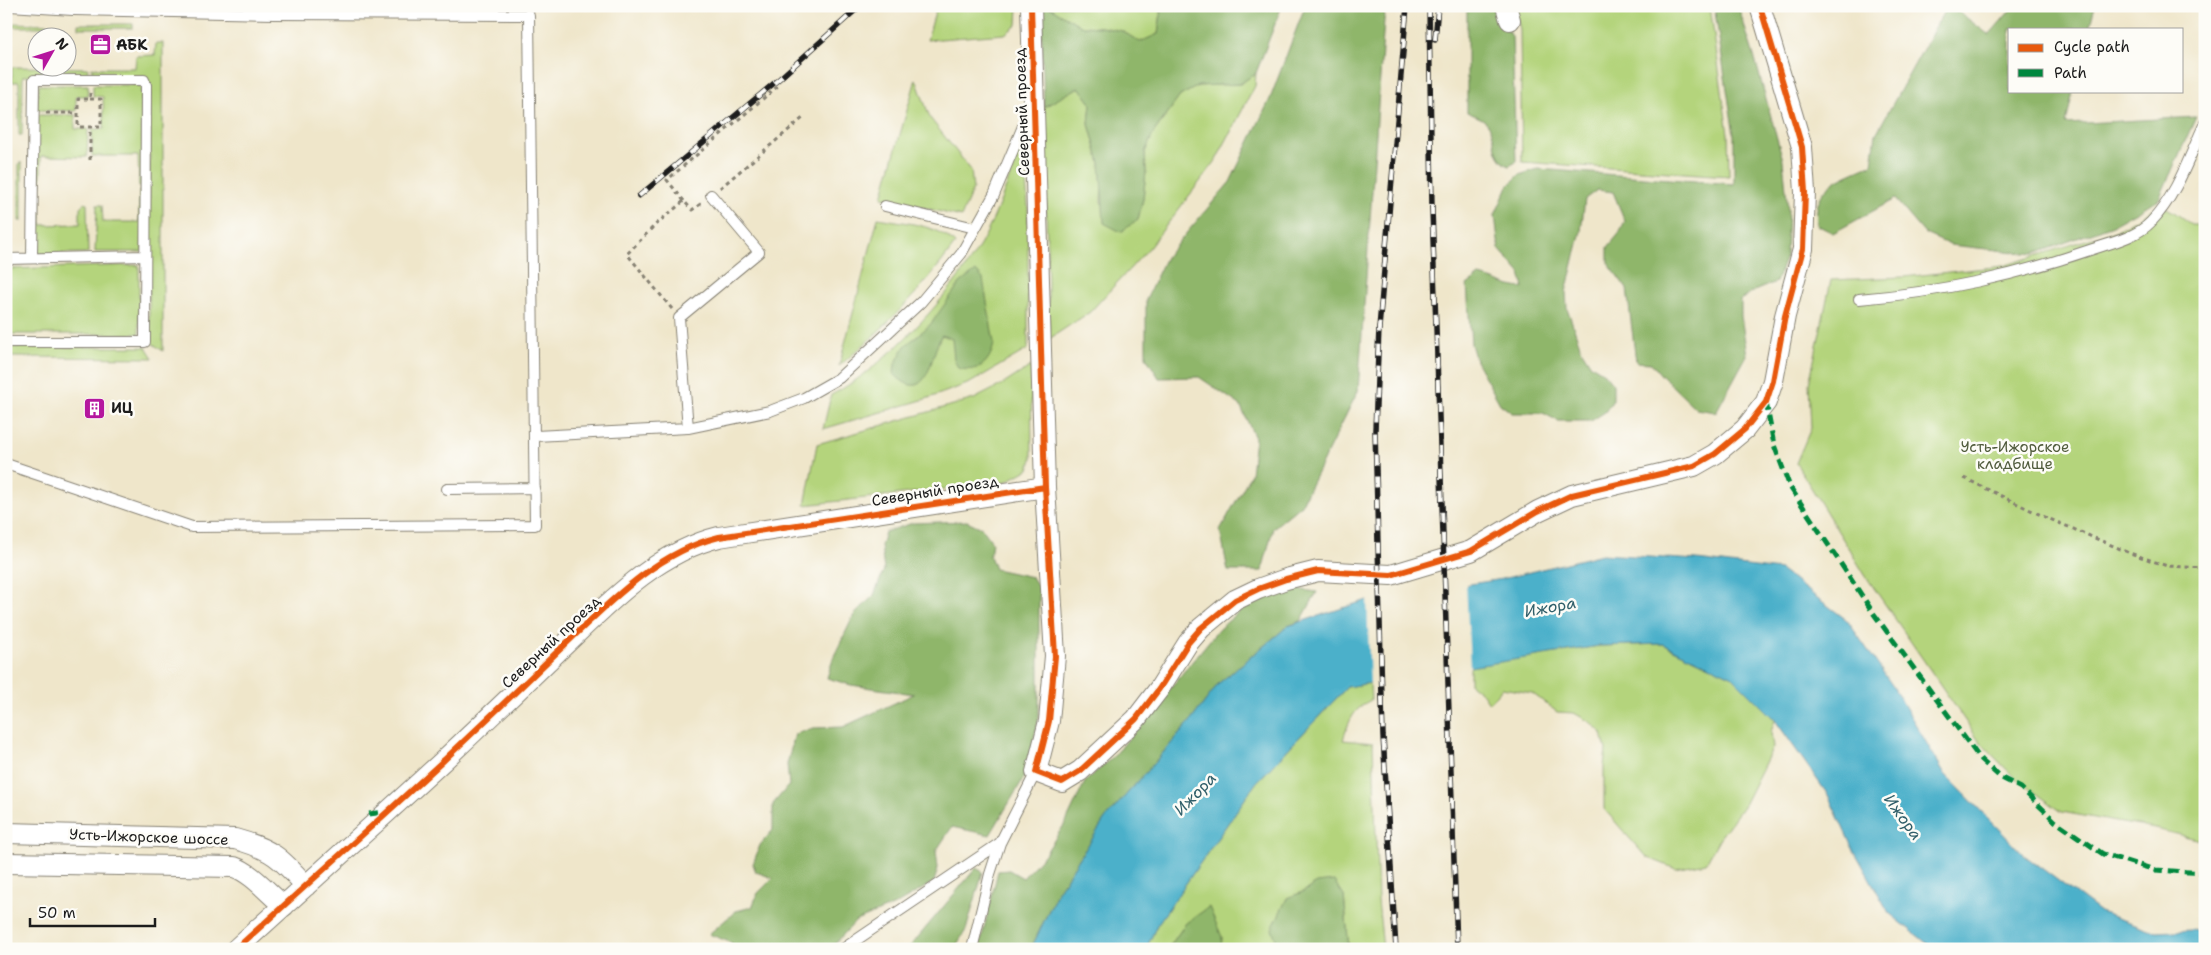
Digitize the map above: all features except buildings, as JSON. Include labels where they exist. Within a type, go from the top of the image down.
[{"type":"street","name":"Северный проезд","points":[[1031,6],[1043,352],[1045,487],[1055,656],[1049,721],[1036,772]]},
{"type":"street","points":[[1036,772],[1062,782],[1080,771],[1136,719],[1159,689],[1188,643],[1201,628],[1235,600],[1258,589],[1318,571],[1391,575],[1471,551],[1538,511],[1572,495],[1694,466],[1715,454],[1745,429],[1766,402],[1773,381],[1786,316],[1803,249],[1805,192],[1802,147],[1760,6]]},
{"type":"street","name":"Северный проезд","points":[[236,949],[448,756],[588,624],[653,566],[677,552],[697,542],[719,537],[1045,487]]},
{"type":"street","name":"Усть-Ижорское шоссе","points":[[6,833],[235,839],[271,851],[284,861],[306,886]]},
{"type":"street","name":"Усть-Ижорское шоссе","points":[[6,863],[223,865],[246,871],[284,906]]},
{"type":"street","points":[[258,884],[265,901],[265,923]]},
{"type":"lane","points":[[6,464],[192,526],[535,525],[536,436],[529,14],[274,14],[10,6]]},
{"type":"lane","points":[[6,342],[145,342],[146,82],[144,80],[35,79],[33,83],[32,258]]},
{"type":"lane","points":[[536,436],[688,428],[770,412],[804,398],[838,378],[921,302],[961,254],[994,195],[1033,102]]},
{"type":"lane","points":[[1859,299],[1911,295],[1956,288],[2011,274],[2125,238],[2149,224],[2169,201],[2205,123]]},
{"type":"lane","points":[[688,428],[679,318],[759,252],[711,195]]},
{"type":"lane","points":[[885,206],[975,228]]},
{"type":"lane","points":[[6,259],[145,256]]},
{"type":"lane","points":[[447,489],[535,488]]},
{"type":"lane","points":[[972,946],[990,874],[1000,843],[1036,772]]},
{"type":"lane","points":[[843,949],[1000,843]]},
{"type":"path","points":[[90,79],[90,99]]},
{"type":"path","points":[[684,201],[667,180],[778,86]]},
{"type":"path","points":[[78,99],[101,99],[101,126],[78,127],[78,113],[78,99]]},
{"type":"path","points":[[33,113],[78,113]]},
{"type":"path","points":[[90,126],[90,160]]},
{"type":"path","points":[[627,254],[679,318]]},
{"type":"path","points":[[1964,478],[2045,517],[2130,553],[2167,566],[2205,568]]},
{"type":"green space","points":[[937,6],[1018,6],[1017,25],[1005,34],[927,40]]},
{"type":"green space","points":[[1041,6],[1048,6],[1081,26],[1122,31],[1140,42],[1158,34],[1162,6],[1206,6],[1210,9],[1215,6],[1282,6],[1256,73],[1240,84],[1198,86],[1180,96],[1154,132],[1145,152],[1146,172],[1143,199],[1138,219],[1121,232],[1104,223],[1100,163],[1089,124],[1091,103],[1079,87],[1044,107]]},
{"type":"green space","points":[[1048,6],[1162,6],[1158,34],[1140,43],[1122,31],[1081,26]]},
{"type":"green space","points":[[1305,6],[1385,6],[1358,391],[1301,505],[1273,528],[1262,571],[1228,571],[1220,530],[1251,474],[1255,438],[1240,405],[1199,377],[1159,378],[1146,357],[1146,299],[1166,257],[1230,182],[1270,99]]},
{"type":"green space","points":[[1467,6],[1493,6],[1497,18],[1512,36],[1516,162],[1509,166],[1499,157],[1489,126],[1485,121],[1467,112]]},
{"type":"green space","points":[[1514,6],[1710,6],[1728,134],[1729,176],[1522,162],[1520,29]]},
{"type":"green space","points":[[1714,6],[1738,6],[1783,160],[1788,210],[1786,257],[1776,282],[1754,291],[1741,300],[1741,316],[1747,355],[1716,412],[1696,409],[1651,363],[1636,362],[1627,289],[1608,263],[1608,247],[1618,235],[1625,221],[1613,192],[1597,190],[1585,199],[1581,231],[1566,292],[1567,308],[1582,351],[1591,365],[1604,373],[1613,384],[1613,400],[1605,412],[1591,421],[1558,421],[1543,413],[1512,413],[1500,404],[1476,361],[1471,344],[1467,285],[1479,276],[1513,287],[1524,288],[1520,273],[1499,249],[1495,215],[1508,186],[1519,175],[1538,169],[1734,184],[1734,135]]},
{"type":"green space","points":[[1947,6],[1951,6],[1989,35],[2014,6],[2095,6],[2089,28],[2008,28],[2008,92],[2073,92],[2066,124],[2196,117],[2159,199],[2113,225],[2034,254],[1950,245],[1925,234],[1895,199],[1833,233],[1817,225],[1819,200],[1824,191],[1831,184],[1872,164],[1876,134]]},
{"type":"green space","points":[[6,23],[50,24],[50,27],[6,27]]},
{"type":"green space","points":[[78,24],[133,24],[133,28],[78,28]]},
{"type":"green space","points":[[156,43],[163,43],[163,351],[149,341],[150,85],[92,76],[92,68],[135,68],[136,56],[155,55]]},
{"type":"green space","points":[[12,67],[28,67],[28,76],[23,76],[22,135],[19,135],[19,82],[12,82]]},
{"type":"green space","points":[[78,68],[88,68],[87,76],[78,76]]},
{"type":"green space","points":[[1256,73],[1255,86],[1215,162],[1149,248],[1090,312],[1049,339],[1044,107],[1079,87],[1091,103],[1089,124],[1100,163],[1102,182],[1101,202],[1121,232],[1138,219],[1143,199],[1146,172],[1145,152],[1154,132],[1180,96],[1198,86],[1240,84]]},
{"type":"green space","points":[[916,79],[930,118],[971,170],[973,189],[961,217],[882,197]]},
{"type":"green space","points":[[39,85],[88,85],[88,96],[76,96],[76,111],[36,110]]},
{"type":"green space","points":[[93,85],[141,85],[144,187],[139,187],[138,156],[92,156],[92,129],[104,129],[103,97],[93,96]]},
{"type":"green space","points":[[36,115],[75,115],[75,129],[88,129],[87,157],[41,156],[41,184],[35,184]]},
{"type":"green space","points":[[1018,154],[1024,155],[1028,206],[1028,349],[970,383],[929,398],[823,429],[831,395],[852,383],[873,367],[916,328],[969,262],[982,242],[1002,199]]},
{"type":"green space","points":[[19,163],[22,163],[22,221],[19,221]]},
{"type":"green space","points":[[35,189],[40,189],[41,225],[80,224],[80,207],[84,203],[87,204],[88,253],[35,254]]},
{"type":"green space","points":[[139,191],[144,191],[142,252],[95,252],[97,205],[102,205],[103,222],[139,222]]},
{"type":"green space","name":"Усть-Ижорское кладбище","points":[[2161,205],[2192,225],[2205,225],[2205,841],[2155,829],[2062,812],[2014,777],[1979,741],[1865,575],[1796,463],[1811,428],[1809,384],[1831,280],[1904,277],[2003,266],[2115,231]]},
{"type":"green space","points":[[878,218],[930,228],[948,237],[955,244],[901,309],[839,366]]},
{"type":"green space","points":[[139,265],[139,334],[10,334],[6,269]]},
{"type":"green space","points":[[976,271],[983,279],[994,343],[987,361],[977,368],[958,368],[954,359],[952,339],[942,335],[927,374],[921,382],[915,385],[906,383],[894,374],[895,364],[905,346],[930,325],[960,283]]},
{"type":"green space","points":[[11,347],[146,347],[153,358],[11,357]]},
{"type":"green space","points":[[1031,366],[1032,459],[1029,469],[1005,482],[805,505],[817,444],[974,399],[1005,383]]},
{"type":"green space","points":[[967,521],[982,528],[992,542],[990,556],[995,569],[1032,577],[1039,588],[1039,718],[1025,776],[990,835],[952,827],[936,851],[938,868],[934,882],[895,905],[856,921],[830,949],[733,949],[732,943],[709,934],[736,911],[752,907],[758,893],[773,878],[756,872],[753,864],[760,845],[773,830],[773,804],[789,785],[787,764],[795,734],[813,728],[843,727],[914,694],[851,685],[827,678],[833,658],[854,615],[874,595],[884,570],[881,546],[885,532],[913,523]]},
{"type":"green space","points":[[1295,589],[1317,592],[1301,621],[1288,626],[1219,683],[1189,723],[1105,819],[1057,893],[1031,949],[979,949],[998,871],[1009,870],[1023,878],[1045,854],[1066,822],[1085,782],[1115,755],[1219,629],[1247,605]]},
{"type":"green space","points":[[1663,644],[1731,676],[1775,720],[1771,732],[1773,747],[1744,805],[1719,839],[1706,863],[1676,869],[1646,857],[1604,809],[1606,750],[1602,733],[1590,722],[1574,713],[1557,712],[1532,693],[1502,688],[1489,703],[1484,695],[1470,684],[1470,666],[1599,646]]},
{"type":"green space","points":[[1370,683],[1371,700],[1360,707],[1352,716],[1343,740],[1373,743],[1378,900],[1383,949],[1349,949],[1344,896],[1317,883],[1303,892],[1287,898],[1278,945],[1283,949],[1221,949],[1222,936],[1186,923],[1168,949],[1146,949],[1157,925],[1256,783],[1347,687]]},
{"type":"green space","points":[[976,868],[983,872],[966,930],[954,949],[908,949]]},
{"type":"green space","points":[[1334,881],[1344,896],[1349,949],[1283,949],[1278,945],[1272,929],[1287,898],[1303,892],[1317,883]]},
{"type":"green space","points":[[1209,907],[1222,937],[1221,949],[1168,949],[1186,923]]},
{"type":"water","name":"Ижора","points":[[1602,554],[1697,560],[1780,570],[1847,620],[1894,688],[1945,774],[2024,855],[2100,912],[2157,932],[2192,930],[2205,933],[2205,949],[1934,949],[1889,913],[1851,845],[1828,795],[1775,720],[1731,676],[1663,644],[1599,646],[1347,687],[1256,783],[1157,925],[1146,949],[1031,949],[1057,893],[1105,819],[1189,723],[1219,683],[1288,626],[1367,600],[1502,579]]},
{"type":"pier","points":[[1466,582],[1470,668],[1370,686],[1367,597]]},
{"type":"railway","points":[[639,196],[779,79],[860,6]]},
{"type":"railway","points":[[1396,949],[1383,736],[1375,430],[1379,328],[1407,6]]},
{"type":"railway","points":[[1429,6],[1432,209],[1457,949]]},
{"type":"railway","points":[[1435,40],[1438,6]]},
{"type":"marked path","points":[[1766,402],[1774,445],[1790,487],[1874,614],[1981,760],[2000,777],[2021,788],[2055,821],[2103,854],[2155,870],[2205,873]]},
{"type":"marked path","points":[[369,814],[386,812]]},
{"type":"cycle path","points":[[1031,6],[1045,487],[1055,656],[1049,721],[1036,772],[1062,782],[1080,771],[1136,719],[1159,689],[1188,643],[1201,628],[1235,600],[1286,579],[1318,571],[1391,575],[1471,551],[1538,511],[1572,495],[1694,466],[1715,454],[1745,429],[1766,402],[1773,381],[1785,316],[1803,249],[1805,192],[1802,147],[1760,6]]},
{"type":"cycle path","points":[[236,949],[443,761],[611,601],[651,569],[672,556],[695,545],[719,537],[1045,487]]},
{"type":"place","name":"АБК","points":[[100,45]]},
{"type":"place","name":"ИЦ","points":[[95,408]]}]
